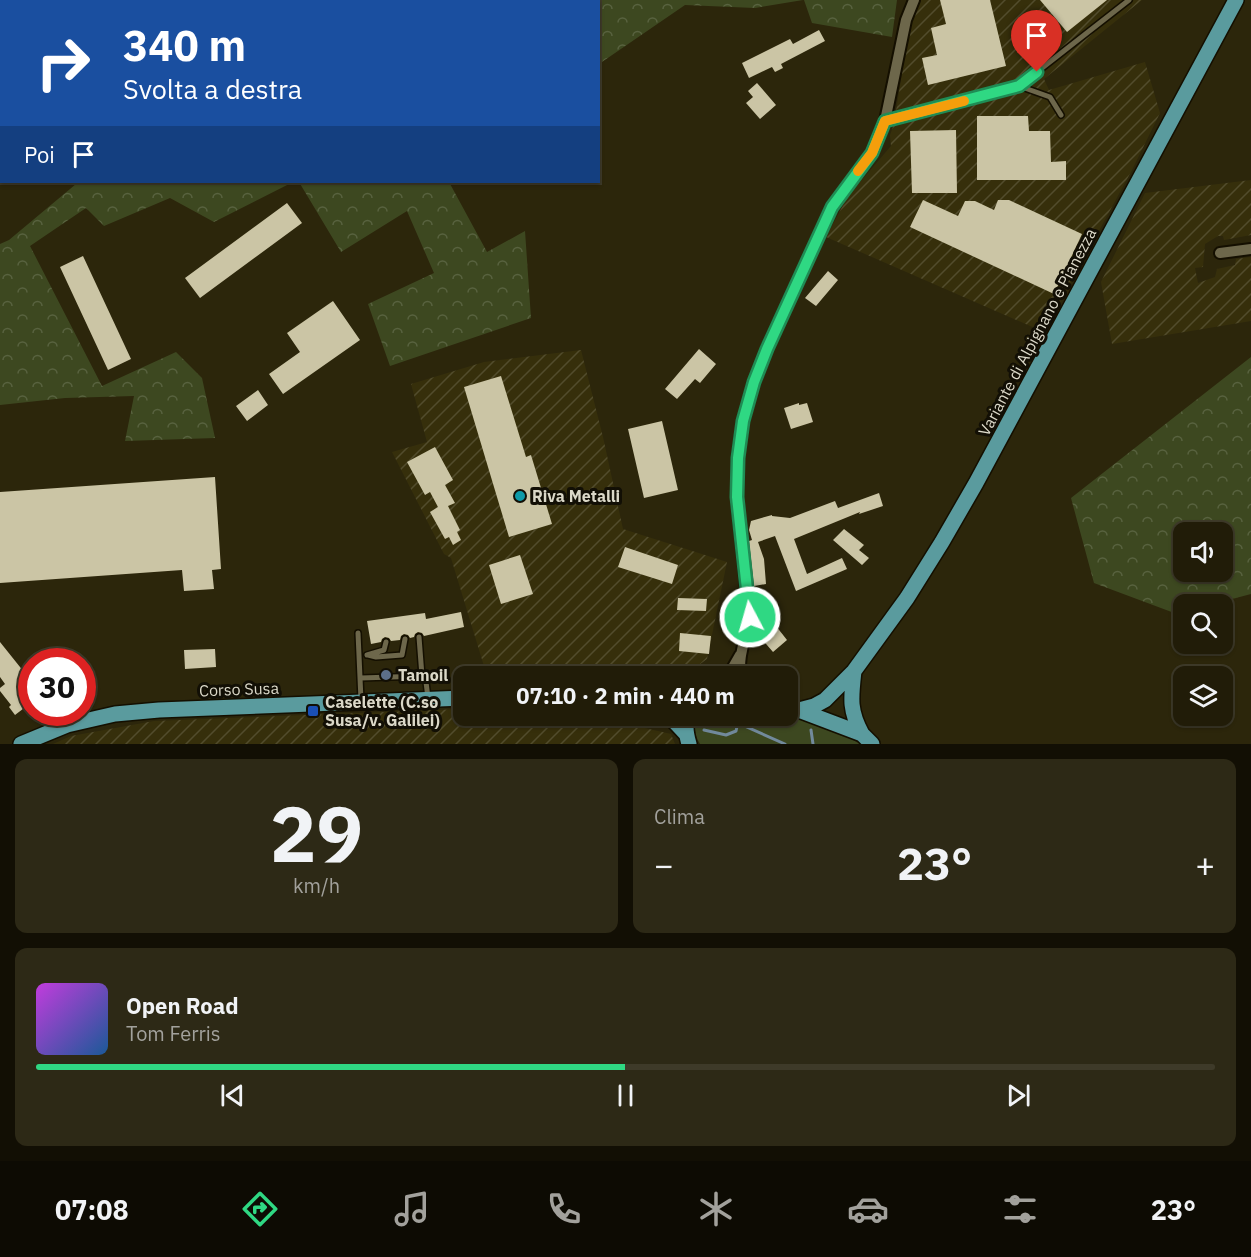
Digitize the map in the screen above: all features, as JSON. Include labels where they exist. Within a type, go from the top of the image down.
[{"type":"main road","name":"Variante di Alpignano e Pianezza","points":[[798,708],[814,706],[825,700],[854,671],[907,598],[942,542],[1236,0]]},
{"type":"main road","points":[[854,671],[851,703],[855,721],[867,739]]},
{"type":"main road","name":"Corso Susa","points":[[21,744],[67,725],[115,714],[159,710],[453,699]]},
{"type":"main road","points":[[798,710],[867,739]]},
{"type":"main road","points":[[678,726],[688,739]]},
{"type":"street","points":[[741,666],[750,617],[737,497],[738,458],[743,421],[754,382],[767,349],[832,207],[872,153],[885,121],[906,20],[914,0]]},
{"type":"street","points":[[1220,253],[1251,249]]},
{"type":"street","points":[[734,666],[742,652]]},
{"type":"lane","points":[[885,121],[1019,86],[1129,0]]},
{"type":"lane","points":[[1019,86],[1050,97],[1061,115]]},
{"type":"lane","points":[[358,633],[361,702]]},
{"type":"lane","points":[[419,637],[422,676],[426,681],[429,699]]},
{"type":"lane","points":[[368,655],[376,657],[402,655],[405,639]]},
{"type":"lane","points":[[359,656],[384,650],[386,642]]},
{"type":"lane","points":[[361,678],[422,676]]},
{"type":"shaded area","points":[[920,0],[1142,0],[1044,79],[1049,90],[1145,62],[1160,113],[1132,170],[1044,332],[826,237],[848,196],[891,146],[890,135],[894,124],[910,22]]},
{"type":"shaded area","points":[[1251,180],[1251,235],[1224,240],[1223,236],[1218,236],[1205,244],[1203,267],[1195,268],[1198,283],[1215,277],[1217,269],[1235,265],[1236,259],[1251,257],[1251,321],[1112,344],[1101,282],[1145,193]]},
{"type":"shaded area","points":[[581,350],[623,529],[727,562],[707,659],[698,666],[484,666],[451,558],[444,554],[392,452],[427,442],[411,384],[484,362]]},
{"type":"shaded area","points":[[453,709],[453,726],[636,726],[671,734],[675,744],[53,744],[71,736],[154,721]]},
{"type":"green space","points":[[600,0],[803,0],[755,8],[685,5],[600,63]]},
{"type":"green space","points":[[804,0],[897,0],[892,37],[812,23]]},
{"type":"green space","points":[[291,183],[214,222],[170,198],[104,226],[86,208],[30,246],[102,386],[176,352],[202,378],[215,438],[125,441],[134,396],[65,398],[0,405],[0,244],[9,240],[76,184]]},
{"type":"green space","points":[[300,183],[450,183],[487,252],[525,231],[531,318],[390,366],[368,304],[434,273],[407,211],[341,252]]},
{"type":"green space","points":[[1251,357],[1251,594],[1233,599],[1233,594],[1173,594],[1173,613],[1094,583],[1071,498]]},
{"type":"green space","points":[[798,719],[847,736],[860,744],[700,744],[695,726],[798,726]]},
{"type":"building","points":[[940,0],[990,0],[1006,66],[928,85],[922,58],[937,55],[931,28],[946,24]]},
{"type":"building","points":[[1040,0],[1107,0],[1067,32]]},
{"type":"building","points":[[819,30],[825,41],[781,64],[783,68],[775,72],[772,67],[749,78],[742,63],[790,39],[793,44]]},
{"type":"building","points":[[757,83],[776,105],[760,119],[746,103],[753,97],[748,91]]},
{"type":"building","points":[[977,116],[1028,116],[1029,131],[1050,131],[1051,162],[1066,161],[1066,180],[977,180]]},
{"type":"building","points":[[956,130],[957,193],[912,193],[910,131]]},
{"type":"building","points":[[923,200],[958,216],[965,201],[975,201],[994,210],[998,200],[1009,200],[1082,234],[1054,294],[910,227]]},
{"type":"building","points":[[287,203],[302,223],[200,298],[185,278]]},
{"type":"building","points":[[83,256],[131,359],[108,370],[60,267]]},
{"type":"building","points":[[828,271],[838,280],[816,306],[805,298]]},
{"type":"building","points":[[333,301],[360,340],[283,394],[269,374],[300,352],[287,333]]},
{"type":"building","points":[[699,349],[716,364],[700,383],[695,379],[677,399],[665,389]]},
{"type":"building","points":[[501,376],[526,457],[531,455],[552,524],[509,537],[464,387]]},
{"type":"building","points":[[258,390],[268,405],[247,421],[236,406]]},
{"type":"building","points":[[799,403],[799,405],[807,403],[813,422],[791,429],[784,408]]},
{"type":"building","points":[[662,421],[678,490],[644,498],[628,429]]},
{"type":"building","points":[[435,447],[453,480],[445,485],[455,503],[448,506],[460,530],[457,532],[461,540],[453,545],[449,537],[445,539],[430,512],[438,507],[430,492],[425,495],[407,462]]},
{"type":"building","points":[[215,477],[221,569],[212,570],[214,589],[184,591],[182,570],[0,583],[0,492]]},
{"type":"building","points":[[879,493],[883,506],[859,514],[860,512],[794,539],[807,574],[842,558],[847,569],[796,591],[775,536],[758,542],[764,559],[766,584],[754,586],[749,541],[752,540],[749,530],[751,521],[772,515],[790,518],[835,501],[838,508]]},
{"type":"building","points":[[844,529],[864,545],[859,550],[869,558],[862,565],[833,540]]},
{"type":"building","points":[[625,547],[678,565],[672,584],[618,567]]},
{"type":"building","points":[[520,555],[533,594],[501,604],[489,565]]},
{"type":"building","points":[[678,598],[707,599],[706,611],[677,610]]},
{"type":"building","points":[[461,612],[464,627],[424,636],[418,632],[410,638],[404,634],[400,640],[391,641],[385,637],[381,642],[371,644],[367,621],[425,613],[426,619]]},
{"type":"building","points":[[776,626],[787,640],[773,652],[761,638]]},
{"type":"building","points":[[680,633],[711,636],[709,654],[679,651]]},
{"type":"building","points":[[0,642],[18,664],[18,713],[15,715],[9,707],[11,705],[0,691],[5,684],[0,677]]},
{"type":"building","points":[[215,649],[216,667],[185,669],[184,650]]},
{"type":"waterway","points":[[704,730],[726,735],[736,731],[737,726]]},
{"type":"waterway","points":[[744,726],[785,744]]},
{"type":"waterway","points":[[811,730],[813,744]]},
{"type":"slow traffic","points":[[858,171],[872,153],[885,121],[964,101]]},
{"type":"place","name":"Riva Metalli","points":[[520,496]]},
{"type":"place","name":"Tamoil","points":[[386,675]]},
{"type":"place","name":"Caselette (C.so Susa/v. Galilei)","points":[[313,711]]},
{"type":"route","points":[[750,617],[737,497],[738,458],[743,421],[754,382],[767,349],[832,207],[872,153],[885,121],[1019,86],[1037,72]]}]
